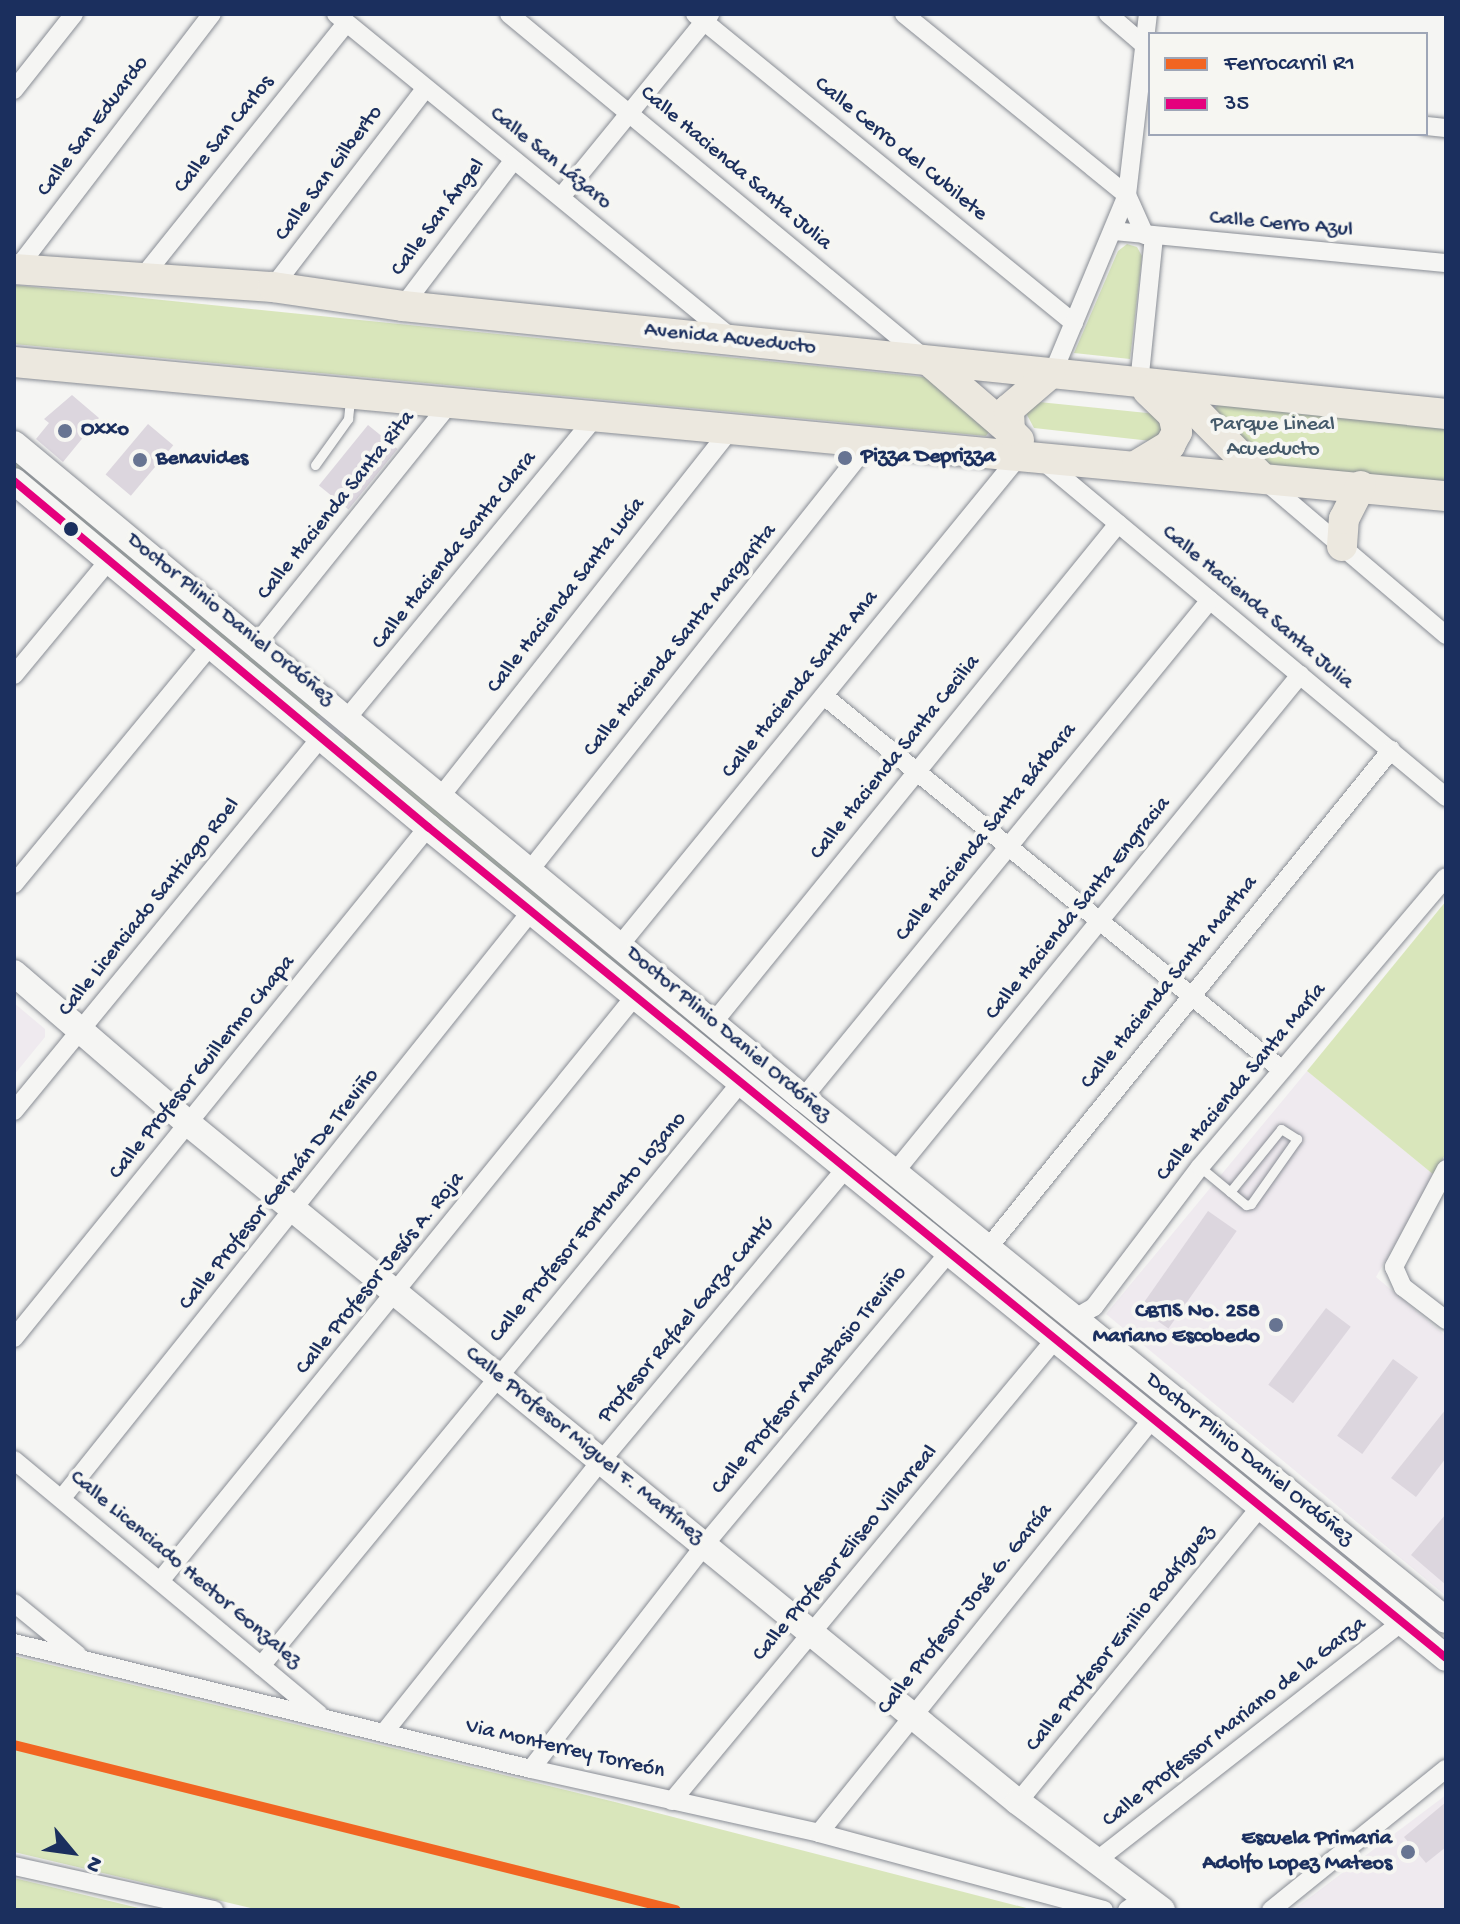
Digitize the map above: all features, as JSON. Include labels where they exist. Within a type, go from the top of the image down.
[{"type":"main road","name":"Avenida Acueducto","points":[[15,270],[273,287],[403,306],[1446,414]]},
{"type":"main road","points":[[929,361],[1022,448]]},
{"type":"main road","points":[[14,362],[598,414],[870,442],[1022,448],[1137,465],[1446,496]]},
{"type":"main road","points":[[1022,448],[1009,409],[1051,374]]},
{"type":"main road","points":[[1137,465],[1170,445],[1177,432],[1166,406],[1139,384]]},
{"type":"main road","points":[[1173,388],[1261,477]]},
{"type":"main road","points":[[1342,546],[1344,519],[1361,486]]},
{"type":"street","points":[[14,90],[74,14]]},
{"type":"street","name":"Calle San Eduardo","points":[[15,270],[212,14]]},
{"type":"street","name":"Calle Hacienda Santa Julia","points":[[509,14],[929,361]]},
{"type":"street","points":[[904,14],[1127,195],[1149,236],[1139,384]]},
{"type":"street","points":[[1108,14],[1144,45]]},
{"type":"street","points":[[1051,374],[1127,195],[1144,98],[1144,45],[1148,14]]},
{"type":"street","points":[[561,197],[631,113],[703,16]]},
{"type":"street","name":"Calle Cerro del Cubilete","points":[[703,16],[1074,323]]},
{"type":"street","name":"Calle San Lázaro","points":[[341,18],[735,341]]},
{"type":"street","name":"Calle San Carlos","points":[[142,278],[341,18]]},
{"type":"street","name":"Calle San Gilberto","points":[[273,287],[425,89]]},
{"type":"street","name":"Calle San Ángel","points":[[403,306],[514,160]]},
{"type":"street","name":"Calle Cerro Azul","points":[[1113,231],[1446,263]]},
{"type":"street","name":"Calle Hacienda Santa Rita","points":[[258,642],[452,401]]},
{"type":"street","name":"Calle Hacienda Santa Clara","points":[[348,717],[598,414]]},
{"type":"street","name":"Calle Hacienda Santa Lucía","points":[[441,796],[732,427]]},
{"type":"street","name":"Calle Hacienda Santa Margarita","points":[[530,870],[870,442]]},
{"type":"street","name":"Doctor Plinio Daniel Ordóñez","points":[[14,444],[258,642],[894,1173],[1443,1611]]},
{"type":"street","name":"Calle Hacienda Santa Julia","points":[[1022,448],[1446,797]]},
{"type":"street","name":"Calle Hacienda Santa Ana","points":[[620,945],[1022,448]]},
{"type":"street","points":[[1261,477],[1446,635]]},
{"type":"street","name":"Doctor Plinio Daniel Ordóñez","points":[[14,481],[428,827],[1057,1337],[1446,1658]]},
{"type":"street","name":"Calle Hacienda Santa Cecilia","points":[[713,1023],[1118,524]]},
{"type":"street","points":[[14,675],[110,559]]},
{"type":"street","name":"Calle Hacienda Santa Bárbara","points":[[803,1098],[1005,847],[1210,600]]},
{"type":"street","points":[[14,884],[212,644]]},
{"type":"street","name":"Calle Hacienda Santa Engracia","points":[[894,1173],[1300,675]]},
{"type":"street","points":[[824,696],[1188,997],[1282,1070]]},
{"type":"street","points":[[322,736],[348,717]]},
{"type":"street","name":"Calle Licenciado Santiago Roel","points":[[14,1111],[322,736]]},
{"type":"street","name":"Calle Hacienda Santa Martha","points":[[988,1248],[1188,997],[1391,750]]},
{"type":"street","name":"Calle Profesor Guillermo Chapa","points":[[14,1338],[428,827]]},
{"type":"street","name":"Calle Hacienda Santa María","points":[[1075,1318],[1094,1307],[1200,1167],[1446,877]]},
{"type":"street","name":"Calle Profesor Germán De Treviño","points":[[62,1498],[295,1211],[532,910]]},
{"type":"street","name":"Calle Profesor Miguel F. Martínez","points":[[14,973],[82,1028],[189,1124],[601,1461],[706,1543],[1018,1802],[1096,1861],[1144,1906]]},
{"type":"street","name":"Calle Profesor Jesús A. Roja","points":[[160,1581],[397,1294],[635,996]]},
{"type":"street","name":"Calle Profesor Fortunato Lozano","points":[[261,1666],[742,1081]]},
{"type":"street","name":"Profesor Rafael Garza Cantú","points":[[386,1730],[601,1461],[847,1167]]},
{"type":"street","points":[[1446,1169],[1395,1258],[1395,1273],[1403,1287],[1446,1320]]},
{"type":"street","name":"Calle Profesor Anastasio Treviño","points":[[531,1769],[706,1543],[950,1251]]},
{"type":"street","points":[[1057,1337],[1075,1318]]},
{"type":"street","name":"Calle Profesor Eliseo Villarreal","points":[[672,1801],[1057,1337]]},
{"type":"street","name":"Calle Profesor José G. García","points":[[819,1833],[1153,1418]]},
{"type":"street","name":"Calle Licenciado Hector Gonzalez","points":[[14,1460],[324,1718]]},
{"type":"street","name":"Calle Profesor Emilio Rodríguez","points":[[1018,1802],[1261,1506]]},
{"type":"street","points":[[14,1603],[83,1659]]},
{"type":"street","name":"Calle Professor Mariano de la Garza","points":[[1096,1861],[1402,1622]]},
{"type":"street","name":"Via Monterrey Torreón","points":[[14,1643],[324,1718],[386,1730],[531,1769],[819,1833],[1104,1910]]},
{"type":"street","points":[[1271,1910],[1446,1769]]},
{"type":"street","points":[[14,1866],[214,1910]]},
{"type":"lane","points":[[315,465],[348,419],[351,391]]},
{"type":"lane","points":[[1200,1167],[1230,1192],[1251,1204],[1297,1139],[1286,1130],[1276,1132],[1230,1192]]},
{"type":"shaded area","points":[[14,1003],[45,1029],[45,1037],[14,1075]]},
{"type":"shaded area","name":"CBTIS No. 258 Mariano Escobedo","points":[[1307,1071],[1434,1175],[1376,1277],[1446,1336],[1446,1596],[1106,1314]]},
{"type":"shaded area","name":"Escuela Primaria Adolfo Lopez Mateos","points":[[1446,1795],[1446,1910],[1293,1910]]},
{"type":"green space","points":[[1127,244],[1137,247],[1142,256],[1130,359],[1074,353],[1118,251]]},
{"type":"green space","points":[[14,285],[934,378],[990,431],[986,436],[14,344]]},
{"type":"green space","name":"Parque Lineal Acueducto","points":[[1039,402],[1157,414],[1165,432],[1151,441],[1034,428],[1026,413]]},
{"type":"green space","name":"Parque Lineal Acueducto","points":[[1218,404],[1446,427],[1446,482],[1258,464],[1213,411]]},
{"type":"green space","points":[[14,454],[324,714],[316,716],[14,468]]},
{"type":"green space","points":[[345,733],[1063,1324],[1056,1325],[344,741]]},
{"type":"green space","points":[[1446,901],[1446,1153],[1434,1175],[1307,1071]]},
{"type":"green space","points":[[14,1656],[615,1802],[1034,1910],[259,1910],[14,1852]]},
{"type":"green space","points":[[14,1878],[147,1910],[14,1910]]},
{"type":"building","name":"Oxxo","points":[[72,395],[99,418],[63,462],[36,439],[49,423],[44,419]]},
{"type":"building","name":"Benavides","points":[[148,424],[173,445],[131,496],[106,475]]},
{"type":"building","points":[[368,425],[398,449],[348,510],[319,486]]},
{"type":"building","points":[[1208,1211],[1237,1231],[1168,1329],[1140,1308]]},
{"type":"building","points":[[1326,1308],[1351,1327],[1293,1403],[1268,1385]]},
{"type":"building","points":[[1393,1359],[1418,1377],[1362,1454],[1337,1436]]},
{"type":"building","points":[[1446,1409],[1446,1458],[1416,1497],[1391,1478]]},
{"type":"building","points":[[1446,1514],[1446,1585],[1411,1555]]},
{"type":"building","points":[[1446,1802],[1446,1847],[1426,1863],[1404,1837]]},
{"type":"rail line","name":"R1","points":[[14,1745],[676,1910]]},
{"type":"transit line","name":"35","points":[[14,481],[428,827],[1446,1658]]},
{"type":"place","name":"Oxxo","points":[[65,431]]},
{"type":"place","name":"Pizza Deprizza","points":[[845,458]]},
{"type":"place","name":"Benavides","points":[[140,460]]},
{"type":"place","name":"CBTIS No. 258 Mariano Escobedo","points":[[1276,1325]]},
{"type":"place","name":"Escuela Primaria Adolfo Lopez Mateos","points":[[1408,1852]]}]
